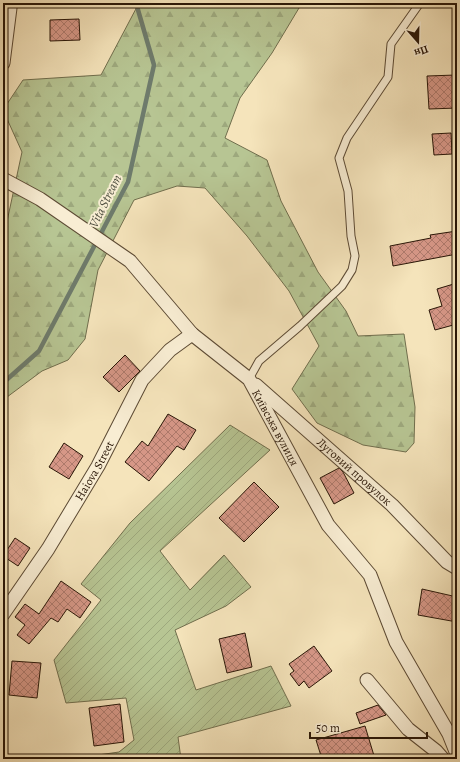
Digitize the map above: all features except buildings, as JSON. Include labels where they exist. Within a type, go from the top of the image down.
[{"type":"street","points":[[3,63],[10,8],[7,3]]},
{"type":"street","name":"Київська вулиця","points":[[3,178],[40,198],[130,261],[192,334],[249,379],[328,525],[370,574],[396,642],[449,734],[457,754]]},
{"type":"street","name":"Haiova Street","points":[[3,614],[48,549],[98,466],[142,380],[170,350],[192,334]]},
{"type":"street","name":"Луговий провулок","points":[[249,379],[392,505],[447,562],[457,568]]},
{"type":"street","points":[[367,680],[408,729],[436,751],[443,759]]},
{"type":"lane","points":[[249,379],[259,361],[300,326],[342,286],[352,270],[355,256],[351,236],[348,190],[340,158],[347,138],[388,77],[391,44],[420,3]]},
{"type":"green space","points":[[139,3],[302,3],[272,53],[240,98],[225,138],[267,160],[281,201],[318,272],[346,311],[358,336],[404,334],[415,407],[414,443],[406,452],[363,445],[317,423],[292,389],[319,346],[289,291],[247,236],[205,188],[177,186],[134,200],[98,270],[85,339],[68,360],[42,371],[3,400],[3,240],[22,152],[3,110],[23,80],[101,75]]},
{"type":"green space","points":[[230,425],[270,450],[160,551],[190,590],[224,555],[251,587],[226,606],[175,630],[196,690],[271,666],[291,706],[178,737],[181,759],[98,759],[98,755],[119,752],[134,740],[126,698],[66,703],[54,660],[101,600],[81,584],[130,523]]},
{"type":"waterway","name":"Vita Stream","points":[[3,383],[39,351],[128,182],[154,65],[136,3]]}]
